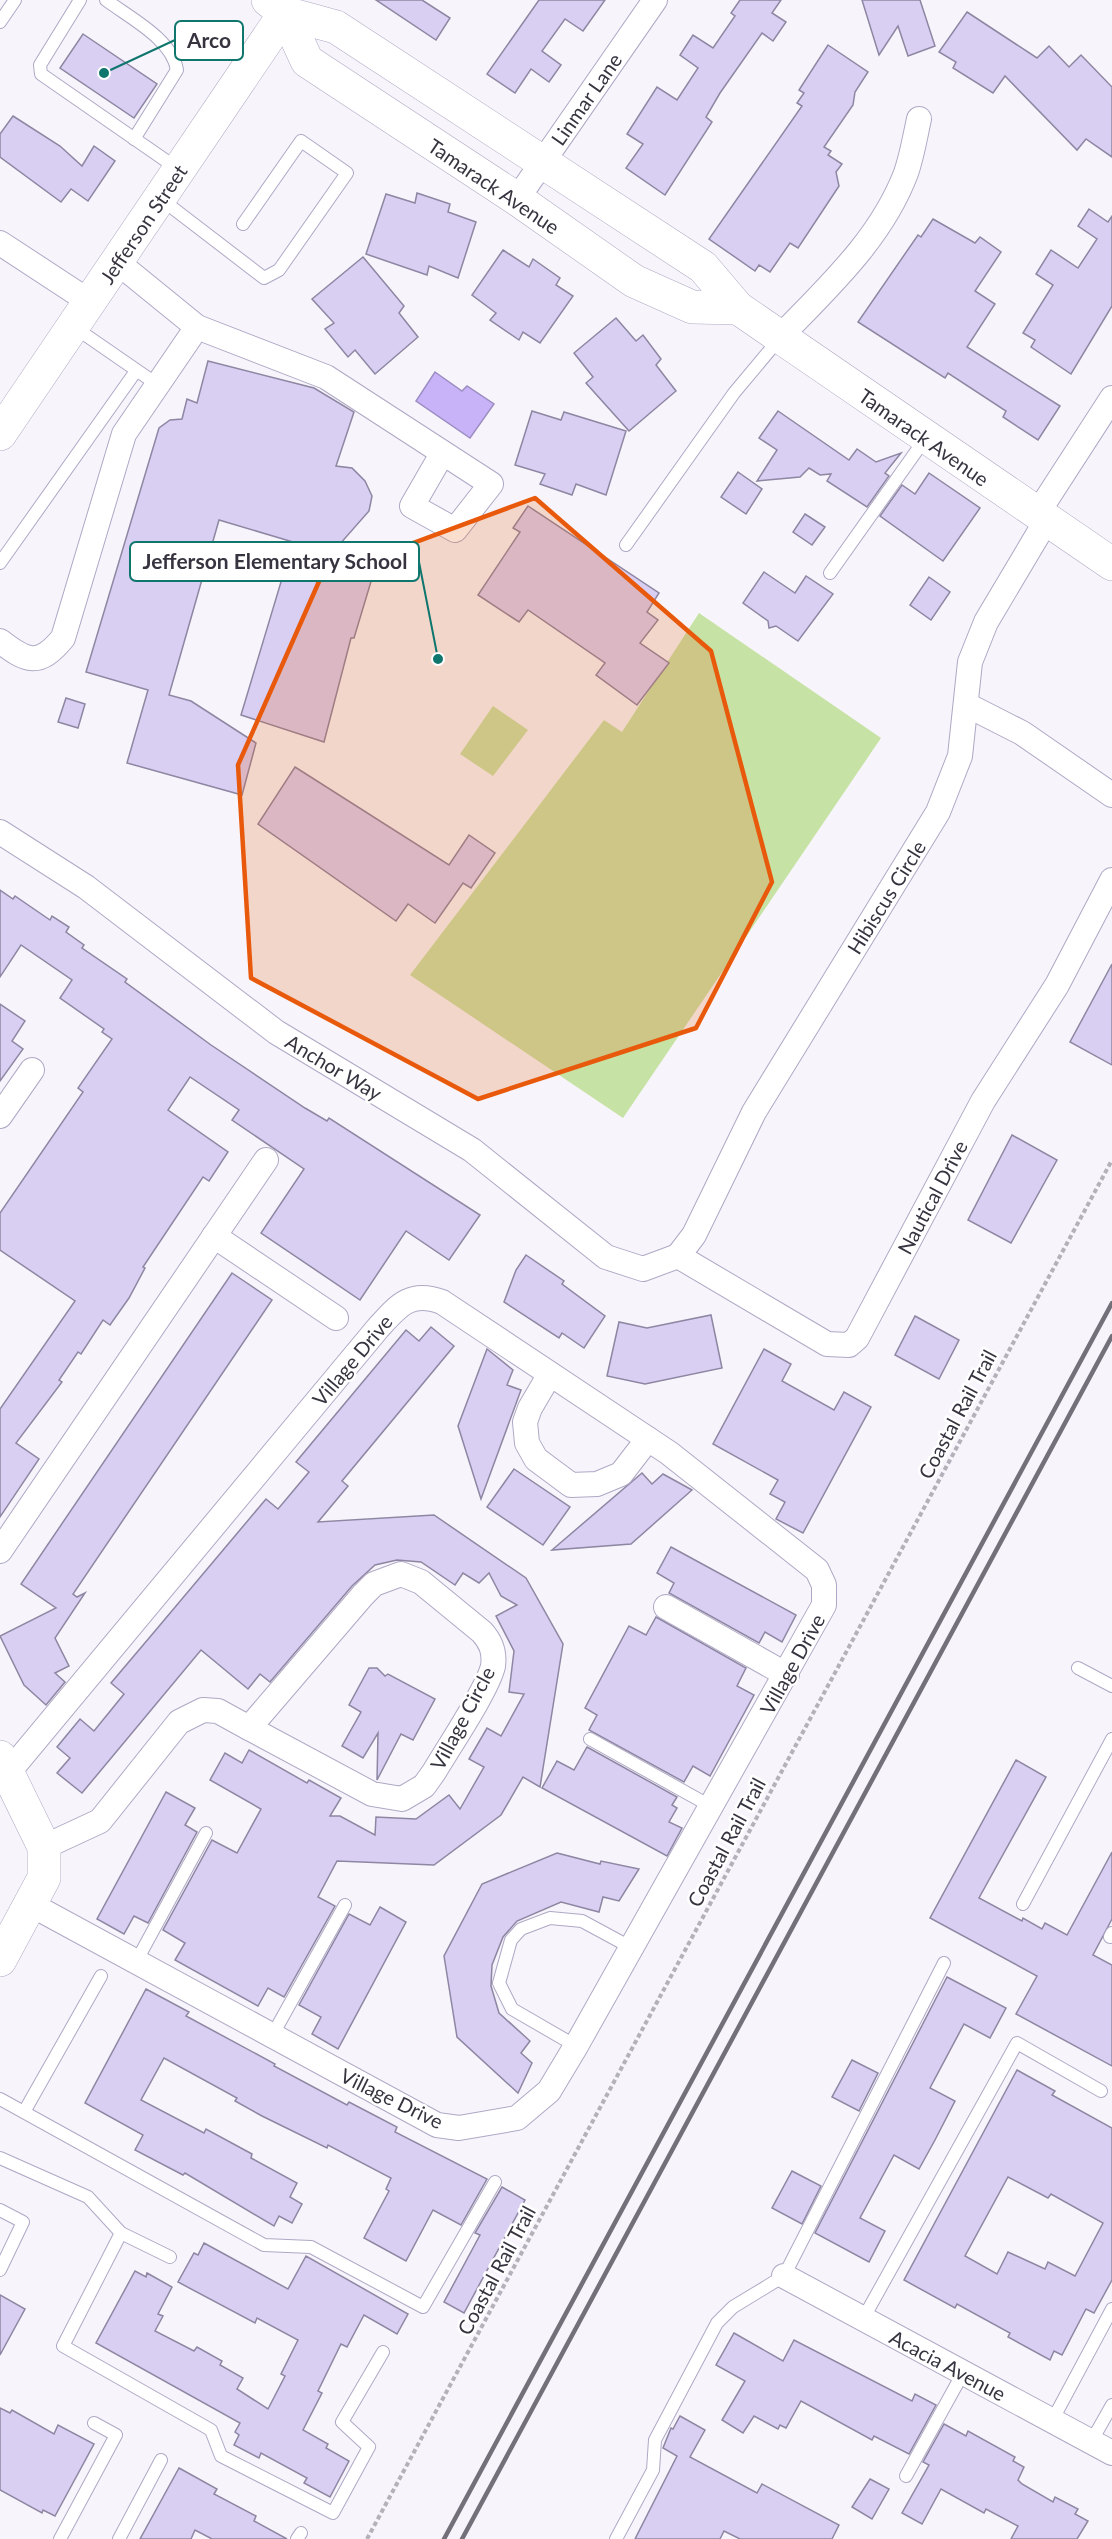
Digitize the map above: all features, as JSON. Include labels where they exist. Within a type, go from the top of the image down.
[{"type":"main road","name":"Tamarack Avenue","points":[[276,7],[336,27],[703,267],[738,308],[1112,564]]},
{"type":"main road","name":"Tamarack Avenue","points":[[276,7],[307,61],[517,199],[634,280],[692,307],[738,308]]},
{"type":"main road","name":"Jefferson Street","points":[[0,434],[179,170],[276,7]]},
{"type":"main road","points":[[0,1960],[44,1878],[44,1847],[4,1765]]},
{"type":"street","name":"Linmar Lane","points":[[517,199],[655,0]]},
{"type":"street","points":[[780,337],[851,263],[879,226],[906,172],[919,119]]},
{"type":"street","points":[[0,243],[81,314]]},
{"type":"street","points":[[117,262],[196,327],[327,377],[413,431],[442,454]]},
{"type":"street","points":[[0,641],[21,658],[34,660],[52,652],[63,638],[124,435],[196,327]]},
{"type":"street","name":"Hibiscus Circle","points":[[678,1256],[694,1234],[754,1112],[938,812],[960,756],[970,662],[986,622],[1042,517],[1112,398]]},
{"type":"street","points":[[967,705],[1022,733],[1112,795]]},
{"type":"street","name":"Anchor Way","points":[[0,832],[86,887],[276,1032],[472,1150],[606,1257],[643,1269],[678,1256]]},
{"type":"street","name":"Nautical Drive","points":[[678,1256],[827,1344],[849,1345],[857,1338],[983,1101],[1057,985],[1112,880]]},
{"type":"street","points":[[0,1116],[32,1070]]},
{"type":"street","points":[[0,1551],[266,1160]]},
{"type":"street","points":[[214,1236],[336,1318]]},
{"type":"street","name":"Village Drive","points":[[4,1765],[400,1304],[426,1296],[442,1302],[648,1439],[817,1570],[824,1586],[824,1605],[787,1675],[576,2046],[549,2091],[517,2118],[459,2128],[437,2125],[30,1904]]},
{"type":"street","points":[[550,1374],[528,1415],[527,1443],[536,1460],[571,1485],[597,1484],[621,1474],[648,1439]]},
{"type":"street","name":"Village Circle","points":[[44,1847],[100,1821],[179,1722],[203,1710],[218,1711],[249,1728],[372,1794],[402,1799],[424,1786],[490,1675],[494,1653],[490,1641],[421,1582],[401,1574],[387,1578],[374,1584],[363,1595],[249,1728]]},
{"type":"street","points":[[666,1607],[787,1675]]},
{"type":"street","name":"Acacia Avenue","points":[[784,2276],[1102,2448]]},
{"type":"lane","points":[[0,22],[15,0]]},
{"type":"lane","points":[[80,0],[39,70],[44,77],[179,170]]},
{"type":"lane","points":[[106,0],[168,47],[176,63],[177,70],[134,139]]},
{"type":"lane","points":[[160,198],[264,278],[279,270],[347,173],[301,141],[243,224]]},
{"type":"lane","points":[[81,314],[136,371],[158,385]]},
{"type":"lane","points":[[626,545],[734,393],[780,337]]},
{"type":"lane","points":[[0,563],[136,371]]},
{"type":"lane","points":[[830,573],[926,438]]},
{"type":"lane","points":[[1078,1668],[1112,1686]]},
{"type":"lane","points":[[590,1739],[712,1807]]},
{"type":"lane","points":[[1023,1904],[1112,1739]]},
{"type":"lane","points":[[136,1962],[206,1833]]},
{"type":"lane","points":[[272,2036],[345,1905]]},
{"type":"lane","points":[[576,2046],[512,2009],[499,1983],[511,1940],[521,1929],[550,1918],[582,1921],[632,1948]]},
{"type":"lane","points":[[616,2539],[653,2470],[656,2440],[717,2323],[733,2307],[784,2276],[944,1963]]},
{"type":"lane","points":[[24,2112],[101,1976]]},
{"type":"lane","points":[[863,2319],[1017,2043],[1101,2091]]},
{"type":"lane","points":[[0,2099],[264,2245],[311,2247],[423,2307],[495,2182]]},
{"type":"lane","points":[[0,2158],[88,2197],[121,2234],[170,2257]]},
{"type":"lane","points":[[0,2210],[23,2222],[0,2270]]},
{"type":"lane","points":[[121,2234],[63,2346],[211,2430],[221,2456],[333,2513],[369,2447],[342,2422],[383,2352]]},
{"type":"lane","points":[[1052,2421],[1112,2309]]},
{"type":"lane","points":[[906,2476],[963,2373]]},
{"type":"lane","points":[[1102,2448],[1112,2405]]},
{"type":"lane","points":[[60,2539],[116,2435],[94,2423]]},
{"type":"lane","points":[[119,2539],[161,2460]]},
{"type":"path","name":"Coastal Rail Trail","points":[[367,2539],[1112,1160]]},
{"type":"highlighted area","points":[[535,498],[711,651],[772,882],[696,1028],[478,1099],[251,978],[238,765],[321,577]]},
{"type":"green space","points":[[699,613],[881,738],[623,1118],[410,975],[604,720],[622,732]]},
{"type":"green space","points":[[493,706],[528,730],[493,776],[460,754]]},
{"type":"shaded area","points":[[435,372],[462,391],[467,386],[494,404],[470,438],[416,401]]},
{"type":"building","points":[[376,0],[422,0],[450,18],[436,40]]},
{"type":"building","points":[[539,0],[605,0],[583,31],[565,19],[542,51],[561,65],[549,82],[531,69],[515,93],[487,74]]},
{"type":"building","points":[[740,0],[781,0],[772,13],[786,22],[773,41],[762,33],[720,93],[706,117],[712,122],[665,195],[626,168],[643,144],[627,134],[657,87],[677,100],[698,68],[680,55],[693,35],[713,48],[735,16],[731,13]]},
{"type":"building","points":[[862,0],[920,0],[935,46],[908,56],[898,26],[879,55]]},
{"type":"building","points":[[967,12],[1037,58],[1049,46],[1069,67],[1081,55],[1112,87],[1112,157],[1086,139],[1077,150],[1005,76],[993,93],[953,68],[956,62],[939,52]]},
{"type":"building","points":[[83,34],[157,84],[134,118],[60,68]]},
{"type":"building","points":[[828,45],[868,72],[855,92],[853,105],[824,147],[831,151],[828,155],[842,164],[836,172],[839,186],[798,248],[790,243],[770,272],[759,265],[755,271],[709,239],[802,106],[797,103],[804,93],[799,90]]},
{"type":"building","points":[[13,116],[60,146],[82,166],[94,146],[115,161],[88,201],[71,189],[61,202],[0,157],[0,134]]},
{"type":"building","points":[[417,193],[450,204],[448,212],[476,222],[458,278],[429,266],[427,275],[366,254],[386,194],[415,203]]},
{"type":"building","points":[[1089,209],[1108,222],[1112,216],[1112,306],[1071,374],[1031,347],[1035,340],[1023,333],[1053,285],[1036,274],[1051,250],[1078,268],[1097,239],[1078,226]]},
{"type":"building","points":[[933,219],[975,243],[980,237],[1001,252],[975,291],[995,304],[967,347],[1060,406],[1038,440],[1003,417],[1006,411],[948,373],[945,378],[858,322],[918,235],[921,237]]},
{"type":"building","points":[[503,250],[529,267],[533,259],[560,278],[556,285],[573,296],[540,343],[523,332],[519,340],[490,320],[496,313],[472,295]]},
{"type":"building","points":[[363,257],[404,306],[399,313],[418,337],[375,374],[355,350],[348,357],[325,329],[334,323],[312,299]]},
{"type":"building","points":[[616,318],[636,341],[643,335],[661,359],[656,365],[676,391],[629,431],[586,383],[593,377],[574,353]]},
{"type":"building","points":[[208,361],[314,388],[354,412],[336,466],[352,468],[365,481],[372,496],[369,511],[339,545],[379,555],[354,638],[351,638],[324,742],[241,715],[293,542],[219,520],[169,695],[191,701],[256,743],[242,795],[127,763],[148,690],[86,672],[159,428],[170,420],[182,419],[187,399],[197,403]]},
{"type":"building","points":[[532,411],[561,420],[564,412],[626,431],[606,495],[576,484],[572,495],[540,484],[545,474],[515,465]]},
{"type":"building","points":[[778,411],[849,460],[857,449],[876,462],[901,453],[885,473],[889,476],[867,507],[827,481],[831,474],[820,475],[809,468],[800,477],[757,481],[777,450],[759,438]]},
{"type":"building","points":[[738,472],[762,489],[746,514],[721,497]]},
{"type":"building","points":[[929,473],[980,508],[943,561],[880,516],[902,485],[915,494]]},
{"type":"building","points":[[528,506],[659,593],[647,612],[658,620],[640,643],[669,663],[637,705],[596,675],[605,663],[528,610],[519,622],[478,595],[520,532],[513,528]]},
{"type":"building","points":[[805,514],[825,527],[812,545],[793,532]]},
{"type":"building","points":[[764,572],[795,593],[806,576],[833,594],[798,641],[776,626],[769,628],[768,621],[743,603]]},
{"type":"building","points":[[929,577],[950,592],[931,620],[910,605]]},
{"type":"building","points":[[66,698],[85,704],[78,728],[58,722]]},
{"type":"building","points":[[295,767],[449,865],[469,835],[495,853],[471,888],[463,883],[435,923],[408,904],[396,921],[258,824]]},
{"type":"building","points":[[0,890],[13,899],[15,896],[50,920],[52,916],[69,927],[66,932],[84,945],[82,948],[127,979],[125,982],[211,1045],[305,1108],[327,1121],[329,1118],[480,1215],[449,1260],[406,1231],[360,1300],[261,1233],[304,1169],[232,1120],[239,1110],[190,1077],[168,1110],[228,1152],[209,1181],[203,1177],[143,1267],[145,1268],[129,1298],[110,1325],[103,1320],[81,1354],[78,1352],[59,1380],[62,1382],[16,1443],[39,1459],[0,1517],[0,1409],[75,1301],[0,1250],[0,1213],[83,1092],[78,1088],[112,1039],[102,1032],[104,1029],[60,998],[72,980],[21,945],[0,977]]},
{"type":"building","points":[[1112,964],[1112,1065],[1070,1042]]},
{"type":"building","points":[[0,1004],[25,1021],[12,1041],[23,1049],[0,1081]]},
{"type":"building","points":[[1012,1135],[1057,1160],[1011,1243],[968,1220]]},
{"type":"building","points":[[526,1255],[564,1281],[562,1284],[605,1316],[584,1348],[562,1333],[559,1338],[504,1302],[516,1270]]},
{"type":"building","points":[[232,1273],[272,1300],[73,1594],[77,1597],[85,1593],[55,1638],[69,1666],[55,1673],[65,1682],[46,1705],[24,1685],[0,1636],[56,1608],[21,1584]]},
{"type":"building","points":[[711,1315],[722,1368],[645,1384],[607,1376],[619,1322],[647,1328]]},
{"type":"building","points":[[915,1316],[959,1340],[939,1379],[895,1355]]},
{"type":"building","points":[[431,1327],[454,1346],[342,1481],[348,1486],[318,1522],[434,1515],[526,1578],[563,1644],[540,1787],[523,1777],[501,1815],[434,1865],[337,1861],[318,1897],[335,1906],[284,1997],[268,1988],[258,2006],[175,1960],[185,1943],[163,1930],[212,1840],[237,1853],[261,1809],[210,1780],[225,1753],[242,1763],[249,1750],[307,1783],[309,1780],[341,1798],[330,1816],[340,1816],[375,1835],[376,1817],[416,1819],[449,1795],[460,1809],[484,1767],[469,1759],[487,1728],[501,1736],[524,1694],[509,1692],[514,1651],[496,1616],[517,1605],[501,1596],[489,1573],[479,1583],[463,1573],[455,1585],[421,1562],[397,1560],[375,1565],[352,1586],[270,1682],[260,1674],[248,1689],[201,1650],[82,1793],[57,1773],[70,1758],[57,1747],[80,1719],[94,1731],[124,1694],[111,1683],[266,1499],[278,1509],[309,1472],[296,1462],[406,1330],[419,1341]]},
{"type":"building","points":[[487,1349],[513,1370],[507,1385],[521,1390],[481,1499],[458,1426]]},
{"type":"building","points":[[764,1349],[791,1364],[782,1381],[834,1410],[844,1392],[871,1407],[803,1533],[776,1519],[785,1502],[770,1494],[778,1480],[713,1444]]},
{"type":"building","points":[[514,1469],[570,1507],[543,1545],[487,1507]]},
{"type":"building","points":[[642,1473],[652,1484],[663,1474],[692,1490],[631,1544],[552,1550]]},
{"type":"building","points":[[671,1547],[796,1615],[782,1642],[765,1632],[759,1643],[669,1593],[674,1583],[657,1573]]},
{"type":"building","points":[[656,1617],[746,1668],[737,1686],[754,1695],[710,1776],[693,1766],[684,1782],[589,1730],[597,1715],[585,1708],[629,1626],[646,1635]]},
{"type":"building","points":[[369,1668],[377,1668],[385,1676],[388,1674],[435,1699],[413,1740],[401,1734],[377,1780],[378,1733],[363,1758],[342,1746],[361,1712],[349,1705]]},
{"type":"building","points":[[587,1747],[677,1797],[672,1805],[677,1808],[669,1822],[682,1828],[667,1856],[542,1788],[557,1761],[574,1770]]},
{"type":"building","points":[[1016,1760],[1046,1777],[979,1898],[1022,1921],[1023,1918],[1042,1929],[1045,1923],[1067,1935],[1112,1852],[1112,1919],[1093,1955],[1112,1965],[1112,2066],[1016,2014],[1037,1976],[930,1918]]},
{"type":"building","points":[[166,1792],[195,1808],[185,1825],[197,1832],[148,1923],[134,1916],[124,1934],[97,1919]]},
{"type":"building","points":[[557,1853],[600,1864],[601,1861],[639,1869],[619,1901],[603,1897],[599,1912],[561,1902],[517,1921],[503,1937],[492,1965],[491,1986],[499,2013],[530,2041],[521,2053],[532,2063],[518,2093],[457,2037],[444,1956],[482,1884]]},
{"type":"building","points":[[380,1907],[406,1922],[338,2049],[312,2034],[321,2017],[299,2005],[349,1914],[370,1925]]},
{"type":"building","points":[[947,1977],[1006,2008],[990,2038],[964,2024],[930,2088],[955,2101],[935,2140],[919,2169],[894,2155],[860,2218],[885,2231],[869,2262],[815,2233]]},
{"type":"building","points":[[146,1989],[189,2012],[186,2016],[275,2064],[274,2066],[347,2105],[349,2102],[397,2127],[395,2132],[487,2179],[461,2225],[433,2210],[406,2261],[364,2238],[389,2191],[386,2189],[391,2178],[328,2145],[327,2148],[262,2116],[235,2101],[237,2098],[164,2058],[141,2100],[204,2133],[206,2129],[252,2154],[251,2158],[297,2183],[290,2197],[302,2204],[292,2223],[279,2216],[274,2226],[185,2173],[183,2175],[135,2150],[143,2135],[85,2103]]},
{"type":"building","points":[[852,2060],[878,2073],[859,2111],[832,2097]]},
{"type":"building","points":[[1017,2070],[1055,2091],[1052,2095],[1112,2128],[1112,2280],[1094,2313],[1086,2309],[1062,2355],[1054,2351],[1050,2360],[1008,2337],[1010,2333],[957,2304],[955,2308],[904,2280]],"holes":[[[1008,2177],[1048,2198],[1051,2194],[1103,2223],[1075,2276],[1048,2262],[1045,2269],[1008,2252],[997,2274],[965,2256]]]},
{"type":"building","points":[[792,2171],[821,2186],[802,2224],[772,2208]]},
{"type":"building","points":[[502,2187],[525,2200],[464,2313],[444,2302],[480,2235],[475,2233]]},
{"type":"building","points":[[204,2243],[288,2289],[306,2256],[408,2314],[397,2334],[364,2315],[347,2347],[341,2344],[318,2391],[322,2393],[303,2430],[328,2444],[326,2448],[349,2461],[330,2497],[304,2483],[307,2478],[261,2453],[259,2458],[234,2445],[239,2435],[235,2432],[240,2423],[96,2343],[135,2271],[146,2277],[147,2273],[172,2287],[158,2314],[163,2316],[155,2331],[194,2351],[197,2347],[222,2361],[220,2365],[243,2378],[237,2389],[268,2409],[285,2376],[281,2374],[298,2340],[257,2318],[255,2323],[178,2282],[194,2253],[198,2255]]},
{"type":"building","points":[[0,2295],[25,2309],[0,2355]]},
{"type":"building","points":[[734,2333],[783,2361],[794,2340],[912,2401],[915,2394],[936,2405],[909,2454],[874,2436],[872,2440],[801,2401],[786,2428],[780,2425],[778,2429],[754,2416],[743,2433],[722,2420],[745,2381],[716,2365]]},
{"type":"building","points":[[0,2408],[10,2413],[12,2410],[54,2434],[58,2425],[94,2444],[55,2516],[43,2510],[42,2513],[0,2490]]},
{"type":"building","points":[[680,2416],[705,2430],[690,2457],[757,2493],[762,2484],[839,2525],[832,2539],[740,2539],[724,2531],[720,2539],[635,2539],[677,2456],[663,2448],[671,2428],[673,2429]]},
{"type":"building","points":[[944,2424],[966,2436],[968,2431],[1015,2457],[1013,2461],[1024,2467],[1018,2480],[1022,2484],[1053,2502],[1055,2497],[1078,2509],[1075,2514],[1088,2521],[1077,2539],[1011,2539],[1018,2526],[986,2509],[984,2513],[941,2489],[922,2524],[902,2513],[929,2465],[923,2462]]},
{"type":"building","points":[[179,2468],[217,2489],[214,2494],[256,2516],[254,2521],[287,2539],[212,2539],[195,2530],[191,2539],[140,2539]]},
{"type":"building","points":[[870,2479],[889,2489],[872,2519],[852,2507]]},
{"type":"railway","points":[[444,2539],[1112,1303]]},
{"type":"railway","points":[[462,2539],[1112,1336]]},
{"type":"place","name":"Arco","points":[[104,73]]},
{"type":"place","name":"Jefferson Elementary School","points":[[438,659]]}]
